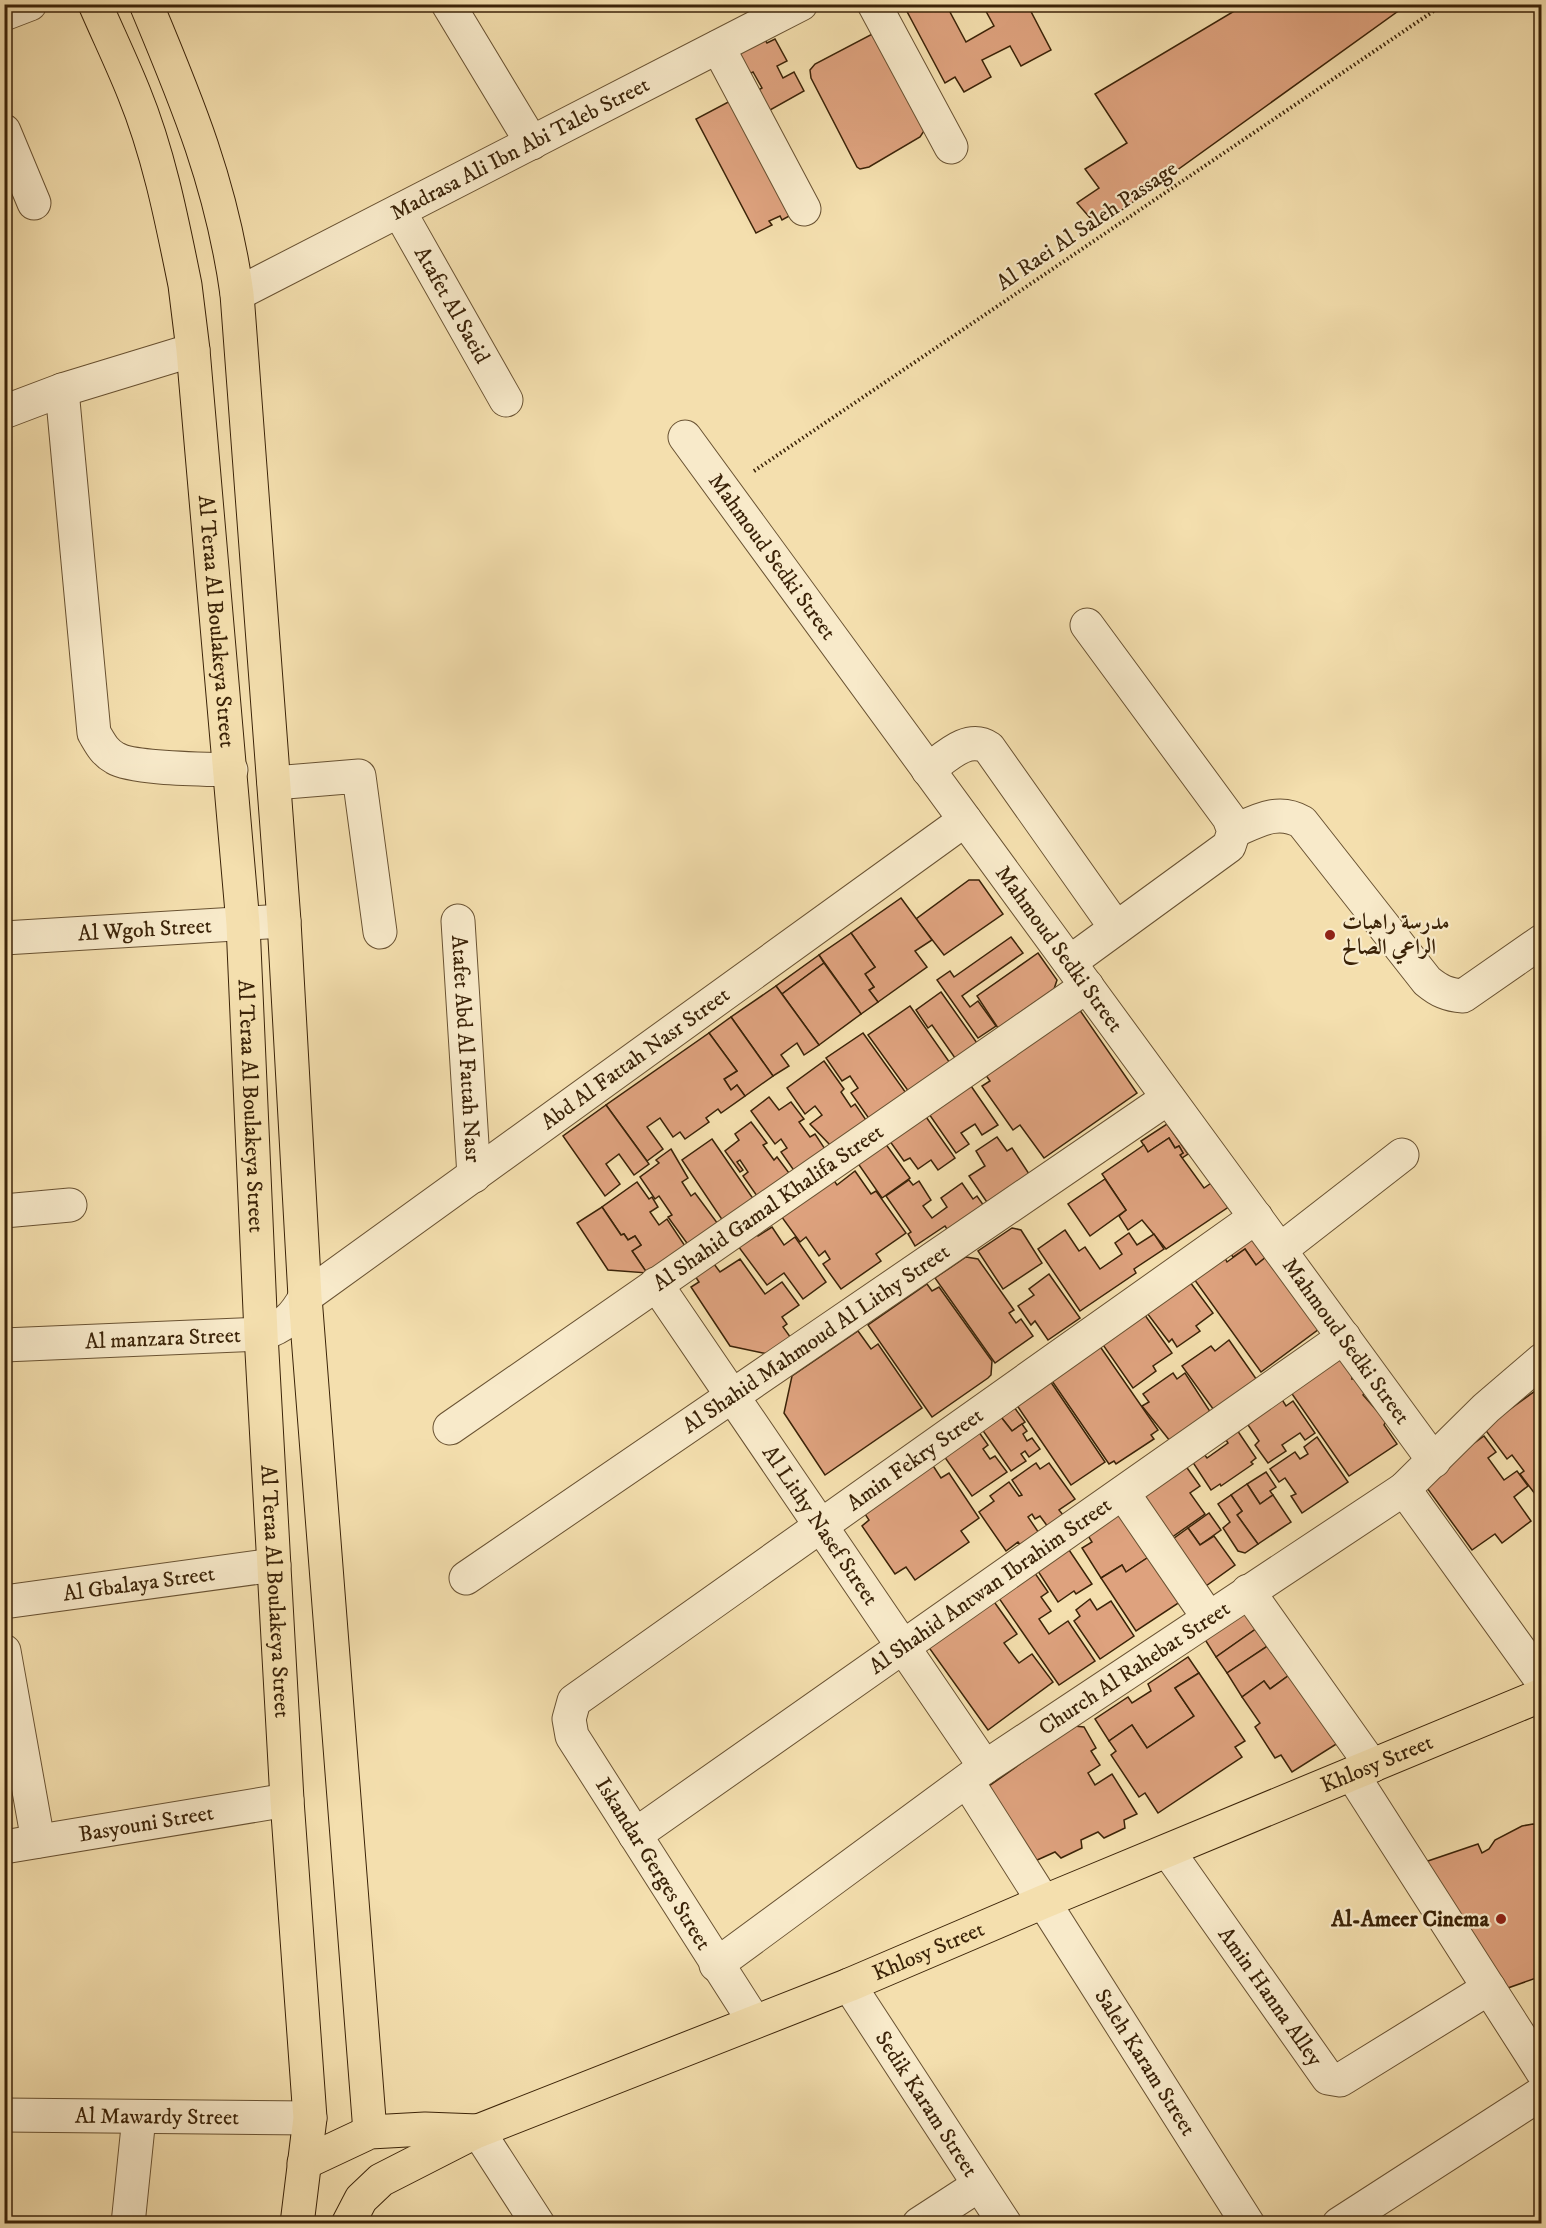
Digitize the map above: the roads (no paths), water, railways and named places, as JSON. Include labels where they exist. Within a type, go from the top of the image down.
[{"type":"main road","name":"Al Teraa Al Boulakeya Street","points":[[95,4],[135,95],[155,157],[174,231],[193,350],[243,924],[261,1334],[287,1800],[310,2118],[297,2223]]},
{"type":"main road","name":"Al Teraa Al Boulakeya Street","points":[[146,4],[189,105],[207,155],[221,207],[237,294],[284,921],[306,1297],[370,2132]]},
{"type":"main road","name":"Khlosy Street","points":[[304,2163],[370,2132],[425,2128],[478,2131],[849,1985],[1542,1695]]},
{"type":"main road","points":[[348,2223],[361,2199],[381,2180],[478,2131]]},
{"type":"street","points":[[4,14],[30,4]]},
{"type":"street","points":[[448,4],[532,142]]},
{"type":"street","points":[[874,4],[951,147]]},
{"type":"street","name":"Madrasa Ali Ibn Abi Taleb Street","points":[[237,294],[794,6]]},
{"type":"street","points":[[718,47],[804,208]]},
{"type":"street","points":[[4,131],[34,203]]},
{"type":"street","name":"Atafet Al Saeid","points":[[399,211],[506,400]]},
{"type":"street","points":[[4,412],[62,390],[193,350]]},
{"type":"street","points":[[62,390],[94,733],[102,748],[115,759],[132,763],[231,770]]},
{"type":"street","name":"Mahmoud Sedki Street","points":[[685,437],[1434,1461]]},
{"type":"street","points":[[1087,625],[1229,818],[1234,831],[1276,815],[1290,815],[1302,822],[1427,981],[1437,990],[1450,995],[1463,996],[1542,941]]},
{"type":"street","points":[[928,770],[969,743],[980,742],[989,748],[1116,928]]},
{"type":"street","points":[[274,783],[359,776],[380,932]]},
{"type":"street","name":"Abd Al Fattah Nasr Street","points":[[306,1297],[965,820]]},
{"type":"street","name":"Al Shahid Gamal Khalifa Street","points":[[450,1428],[656,1284],[1078,974],[1116,928],[1229,846],[1234,831]]},
{"type":"street","name":"Al Wgoh Street","points":[[4,938],[284,921]]},
{"type":"street","name":"Atafet Abd Al Fattah Nasr","points":[[458,921],[474,1176]]},
{"type":"street","name":"Al Shahid Mahmoud Al Lithy Street","points":[[466,1578],[1168,1098]]},
{"type":"street","points":[[1280,1250],[1402,1155]]},
{"type":"street","points":[[4,1211],[70,1205]]},
{"type":"street","name":"Amin Fekry Street","points":[[574,1701],[1256,1216]]},
{"type":"street","name":"Al Lithy Nasef Street","points":[[656,1284],[904,1647],[976,1774]]},
{"type":"street","name":"Al manzara Street","points":[[4,1344],[261,1334],[280,1328],[296,1315],[306,1297]]},
{"type":"street","name":"Al Shahid Antwan Ibrahim Street","points":[[635,1835],[1344,1337]]},
{"type":"street","name":"Church Al Rahebat Street","points":[[716,1965],[976,1774],[1208,1617],[1404,1489],[1486,1408],[1542,1360]]},
{"type":"street","points":[[1404,1489],[1542,1681]]},
{"type":"street","points":[[1123,1493],[1208,1617]]},
{"type":"street","name":"Al Gbalaya Street","points":[[4,1602],[274,1565]]},
{"type":"street","points":[[1248,1591],[1362,1770],[1489,1988],[1542,2071]]},
{"type":"street","points":[[4,1651],[38,1841]]},
{"type":"street","name":"Iskandar Gerges Street","points":[[574,1701],[569,1719],[572,1736],[716,1965],[754,2021]]},
{"type":"street","name":"Saleh Karam Street","points":[[976,1774],[1043,1902],[1248,2223]]},
{"type":"street","name":"Basyouni Street","points":[[4,1847],[287,1800]]},
{"type":"street","name":"Amin Hanna Alley","points":[[1168,1851],[1328,2078],[1340,2080],[1345,2078],[1489,1988]]},
{"type":"street","name":"Sedik Karam Street","points":[[849,1985],[1005,2223]]},
{"type":"street","points":[[1339,2223],[1542,2093]]},
{"type":"street","name":"Al Mawardy Street","points":[[4,2115],[310,2118]]},
{"type":"street","points":[[128,2223],[139,2117]]},
{"type":"street","points":[[478,2131],[538,2223]]},
{"type":"street","points":[[919,2223],[979,2185]]},
{"type":"place","name":"مدرسة راهبات الراعي الصالح","points":[[1330,935]]},
{"type":"place","name":"Al-Ameer Cinema","points":[[1501,1919]]}]
